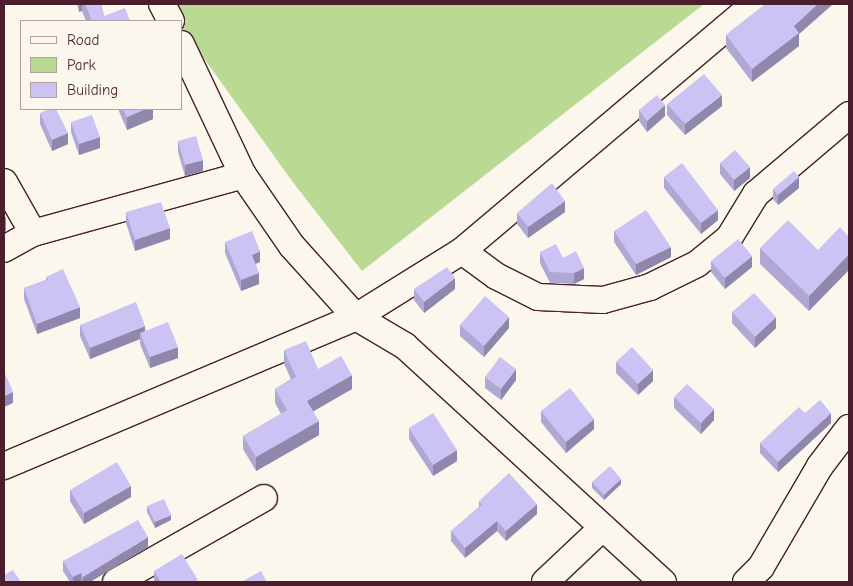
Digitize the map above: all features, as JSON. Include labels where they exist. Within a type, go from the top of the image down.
[{"type":"street","points":[[162,4],[170,20]]},
{"type":"street","points":[[4,466],[356,317],[462,251],[754,4]]},
{"type":"street","points":[[182,46],[243,175],[292,246],[356,317],[405,346],[601,529],[663,582]]},
{"type":"street","points":[[462,251],[496,276],[538,296],[603,300],[650,288],[697,264],[729,238],[756,194],[849,115]]},
{"type":"street","points":[[4,249],[33,233],[243,175]]},
{"type":"street","points":[[4,182],[33,233]]},
{"type":"street","points":[[746,582],[761,567],[820,466],[849,428]]},
{"type":"street","points":[[116,582],[264,498]]},
{"type":"street","points":[[545,582],[601,529]]},
{"type":"green space","points":[[165,4],[704,4],[362,271],[292,181],[182,28],[182,20],[176,20]]},
{"type":"building","points":[[85,4],[101,4],[104,16],[125,8],[130,20],[92,20]]},
{"type":"building","points":[[764,4],[818,4],[794,26],[799,33],[752,69],[726,35]]},
{"type":"building","points":[[704,74],[722,95],[685,124],[667,104]]},
{"type":"building","points":[[657,95],[665,105],[647,121],[639,110]]},
{"type":"building","points":[[47,110],[56,110],[68,133],[52,140],[40,113]]},
{"type":"building","points":[[124,110],[144,110],[127,117]]},
{"type":"building","points":[[92,115],[100,137],[79,144],[71,122]]},
{"type":"building","points":[[196,136],[203,160],[185,165],[178,141]]},
{"type":"building","points":[[735,150],[750,167],[734,180],[720,163]]},
{"type":"building","points":[[682,163],[718,210],[701,223],[664,177]]},
{"type":"building","points":[[794,171],[799,177],[778,195],[773,189]]},
{"type":"building","points":[[552,183],[565,201],[528,227],[517,213]]},
{"type":"building","points":[[161,202],[170,228],[135,240],[126,212]]},
{"type":"building","points":[[646,210],[671,247],[636,264],[614,231]]},
{"type":"building","points":[[788,220],[818,250],[840,227],[849,237],[849,254],[809,296],[760,248]]},
{"type":"building","points":[[252,231],[260,251],[252,255],[259,273],[241,280],[225,242]]},
{"type":"building","points":[[738,239],[752,256],[725,278],[711,261]]},
{"type":"building","points":[[556,244],[563,258],[576,251],[584,268],[574,273],[550,272],[540,252]]},
{"type":"building","points":[[447,267],[455,278],[424,302],[414,289]]},
{"type":"building","points":[[63,269],[80,307],[37,324],[24,288],[48,280],[46,277]]},
{"type":"building","points":[[754,293],[776,317],[755,337],[732,312]]},
{"type":"building","points":[[485,296],[509,317],[484,346],[460,325]]},
{"type":"building","points":[[136,302],[145,326],[90,348],[80,325]]},
{"type":"building","points":[[168,322],[178,347],[150,357],[140,333]]},
{"type":"building","points":[[306,341],[318,369],[341,356],[352,375],[307,401],[319,421],[256,457],[243,436],[287,410],[275,389],[296,377],[284,350]]},
{"type":"building","points":[[632,347],[653,370],[638,384],[616,362]]},
{"type":"building","points":[[500,357],[516,369],[501,389],[485,377]]},
{"type":"building","points":[[4,371],[13,392],[4,396]]},
{"type":"building","points":[[687,384],[714,409],[701,423],[674,397]]},
{"type":"building","points":[[570,388],[594,419],[566,442],[541,411]]},
{"type":"building","points":[[820,400],[831,413],[778,462],[760,443],[799,407],[805,413]]},
{"type":"building","points":[[433,413],[457,450],[433,465],[409,428]]},
{"type":"building","points":[[117,462],[131,486],[84,513],[70,490]]},
{"type":"building","points":[[610,466],[621,479],[604,495],[592,482]]},
{"type":"building","points":[[509,473],[537,504],[506,531],[497,521],[465,548],[451,531],[482,505],[479,501]]},
{"type":"building","points":[[164,499],[171,515],[155,522],[147,506]]},
{"type":"building","points":[[138,520],[148,537],[83,577],[81,573],[73,577],[63,561]]},
{"type":"building","points":[[182,554],[198,580],[195,582],[161,582],[154,571]]},
{"type":"building","points":[[13,570],[21,582],[4,582],[4,575]]},
{"type":"building","points":[[261,571],[267,582],[241,582]]}]
